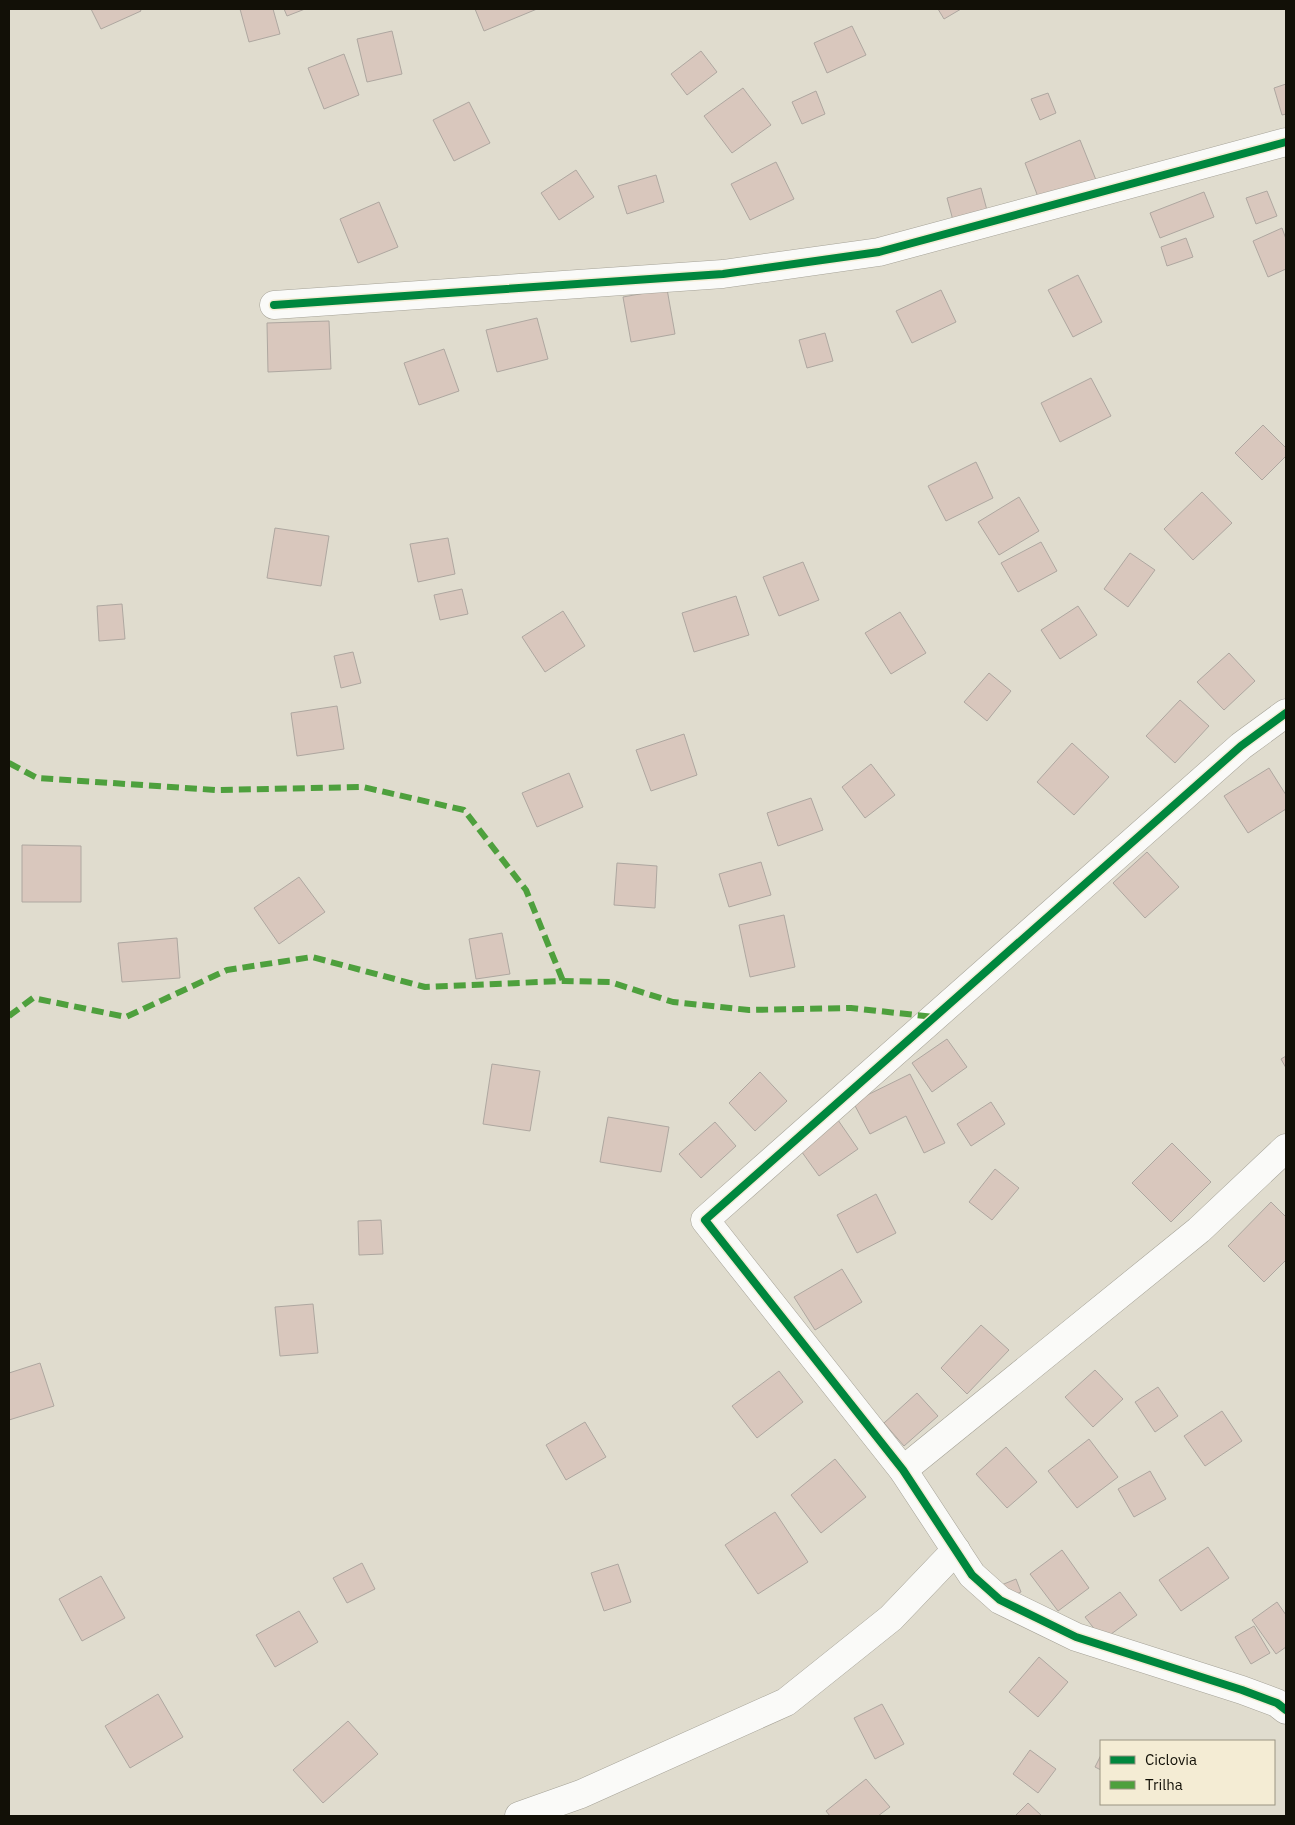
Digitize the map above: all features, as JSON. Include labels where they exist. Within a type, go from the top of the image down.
[{"type":"street","points":[[274,306],[723,274],[880,252],[1286,142]]},
{"type":"street","points":[[1283,1702],[1076,1638],[1000,1600],[972,1575],[903,1470],[704,1220],[1241,746],[1286,713]]},
{"type":"street","points":[[903,1470],[1199,1230],[1286,1148]]},
{"type":"street","points":[[519,1816],[581,1794],[786,1702],[891,1618],[956,1550]]},
{"type":"building","points":[[91,9],[140,9],[141,11],[101,29]]},
{"type":"building","points":[[240,9],[273,9],[280,34],[249,42]]},
{"type":"building","points":[[284,9],[305,9],[287,16]]},
{"type":"building","points":[[475,9],[537,9],[484,31]]},
{"type":"building","points":[[938,9],[961,9],[944,19]]},
{"type":"building","points":[[852,26],[866,55],[827,73],[814,43]]},
{"type":"building","points":[[392,31],[402,74],[367,82],[357,39]]},
{"type":"building","points":[[701,51],[717,72],[687,95],[671,74]]},
{"type":"building","points":[[344,54],[359,95],[324,109],[308,68]]},
{"type":"building","points":[[1286,84],[1286,114],[1282,115],[1274,88]]},
{"type":"building","points":[[743,88],[771,125],[732,153],[704,116]]},
{"type":"building","points":[[816,91],[825,114],[802,124],[792,102]]},
{"type":"building","points":[[1048,93],[1056,113],[1040,120],[1031,99]]},
{"type":"building","points":[[469,102],[490,143],[454,161],[433,120]]},
{"type":"building","points":[[1080,140],[1096,180],[1040,202],[1025,163]]},
{"type":"building","points":[[776,162],[794,199],[750,220],[731,184]]},
{"type":"building","points":[[576,170],[594,197],[559,220],[541,193]]},
{"type":"building","points":[[656,175],[664,202],[627,214],[618,186]]},
{"type":"building","points":[[981,188],[988,214],[954,224],[947,198]]},
{"type":"building","points":[[1267,191],[1277,216],[1256,224],[1246,198]]},
{"type":"building","points":[[1204,192],[1214,217],[1160,238],[1150,213]]},
{"type":"building","points":[[379,202],[398,247],[358,263],[340,219]]},
{"type":"building","points":[[1282,228],[1286,239],[1286,269],[1268,277],[1253,241]]},
{"type":"building","points":[[1186,238],[1193,257],[1167,266],[1161,247]]},
{"type":"building","points":[[1078,275],[1102,322],[1073,337],[1048,290]]},
{"type":"building","points":[[667,289],[675,334],[631,342],[623,297]]},
{"type":"building","points":[[941,290],[956,322],[912,343],[896,311]]},
{"type":"building","points":[[537,318],[548,359],[497,372],[486,330]]},
{"type":"building","points":[[329,321],[331,369],[268,372],[267,323]]},
{"type":"building","points":[[825,333],[833,361],[807,368],[799,340]]},
{"type":"building","points":[[444,349],[459,391],[419,405],[404,363]]},
{"type":"building","points":[[1091,378],[1111,416],[1060,442],[1041,403]]},
{"type":"building","points":[[1263,425],[1286,448],[1286,456],[1262,480],[1235,453]]},
{"type":"building","points":[[976,462],[993,498],[946,521],[928,486]]},
{"type":"building","points":[[1202,492],[1232,523],[1193,560],[1164,529]]},
{"type":"building","points":[[1019,497],[1039,531],[999,555],[978,522]]},
{"type":"building","points":[[275,528],[329,536],[321,586],[267,578]]},
{"type":"building","points":[[448,538],[455,574],[418,582],[410,544]]},
{"type":"building","points":[[1041,542],[1057,571],[1018,592],[1001,563]]},
{"type":"building","points":[[1130,553],[1155,570],[1128,607],[1104,589]]},
{"type":"building","points":[[803,562],[819,600],[779,616],[763,577]]},
{"type":"building","points":[[462,589],[468,614],[440,620],[434,595]]},
{"type":"building","points":[[736,596],[749,635],[694,652],[682,613]]},
{"type":"building","points":[[122,604],[125,639],[99,641],[97,606]]},
{"type":"building","points":[[1078,606],[1097,635],[1060,659],[1041,630]]},
{"type":"building","points":[[563,611],[585,646],[545,672],[522,637]]},
{"type":"building","points":[[900,612],[926,653],[891,674],[865,633]]},
{"type":"building","points":[[353,652],[361,683],[341,688],[334,656]]},
{"type":"building","points":[[1229,653],[1255,681],[1224,710],[1197,682]]},
{"type":"building","points":[[989,673],[1011,691],[987,721],[964,702]]},
{"type":"building","points":[[1180,700],[1209,726],[1175,763],[1146,736]]},
{"type":"building","points":[[337,706],[344,749],[297,756],[291,713]]},
{"type":"building","points":[[684,734],[697,775],[651,791],[636,750]]},
{"type":"building","points":[[1072,743],[1109,777],[1074,815],[1037,782]]},
{"type":"building","points":[[871,764],[895,795],[865,818],[842,787]]},
{"type":"building","points":[[1269,768],[1286,795],[1286,809],[1248,833],[1224,796]]},
{"type":"building","points":[[569,773],[583,807],[537,827],[522,793]]},
{"type":"building","points":[[811,798],[823,830],[778,846],[767,813]]},
{"type":"building","points":[[22,845],[81,846],[81,902],[22,902]]},
{"type":"building","points":[[1147,852],[1179,887],[1145,918],[1113,883]]},
{"type":"building","points":[[761,862],[771,895],[729,907],[719,874]]},
{"type":"building","points":[[617,863],[657,866],[655,908],[614,905]]},
{"type":"building","points":[[299,877],[325,912],[279,944],[254,908]]},
{"type":"building","points":[[784,915],[795,967],[750,977],[739,925]]},
{"type":"building","points":[[502,933],[510,974],[476,979],[469,939]]},
{"type":"building","points":[[177,938],[180,978],[122,982],[118,943]]},
{"type":"building","points":[[947,1039],[967,1067],[932,1092],[912,1063]]},
{"type":"building","points":[[1286,1056],[1286,1068],[1281,1059]]},
{"type":"building","points":[[492,1064],[540,1071],[530,1131],[483,1124]]},
{"type":"building","points":[[760,1072],[787,1101],[755,1131],[729,1103]]},
{"type":"building","points":[[910,1074],[945,1143],[924,1153],[906,1116],[870,1134],[853,1102]]},
{"type":"building","points":[[991,1102],[1005,1124],[971,1146],[957,1124]]},
{"type":"building","points":[[608,1117],[669,1127],[661,1172],[600,1162]]},
{"type":"building","points":[[838,1120],[858,1149],[819,1176],[799,1148]]},
{"type":"building","points":[[715,1122],[736,1146],[701,1178],[679,1154]]},
{"type":"building","points":[[1172,1143],[1211,1182],[1171,1222],[1132,1183]]},
{"type":"building","points":[[995,1169],[1019,1188],[992,1220],[969,1202]]},
{"type":"building","points":[[876,1194],[896,1233],[857,1253],[837,1215]]},
{"type":"building","points":[[1271,1202],[1286,1217],[1286,1260],[1264,1282],[1228,1246]]},
{"type":"building","points":[[381,1220],[383,1254],[359,1255],[358,1221]]},
{"type":"building","points":[[842,1269],[862,1302],[815,1330],[794,1297]]},
{"type":"building","points":[[313,1304],[318,1353],[280,1356],[275,1307]]},
{"type":"building","points":[[981,1325],[1009,1350],[967,1394],[941,1368]]},
{"type":"building","points":[[40,1363],[54,1406],[9,1420],[9,1373]]},
{"type":"building","points":[[1095,1370],[1123,1399],[1093,1427],[1065,1397]]},
{"type":"building","points":[[779,1371],[803,1402],[757,1438],[732,1406]]},
{"type":"building","points":[[1158,1387],[1178,1416],[1155,1432],[1135,1402]]},
{"type":"building","points":[[917,1393],[938,1416],[904,1446],[884,1423]]},
{"type":"building","points":[[1222,1411],[1242,1441],[1205,1466],[1184,1436]]},
{"type":"building","points":[[585,1422],[606,1457],[566,1480],[546,1445]]},
{"type":"building","points":[[1089,1439],[1118,1477],[1077,1508],[1048,1471]]},
{"type":"building","points":[[1006,1447],[1037,1482],[1007,1508],[976,1474]]},
{"type":"building","points":[[835,1459],[866,1497],[821,1533],[791,1495]]},
{"type":"building","points":[[1150,1471],[1166,1499],[1134,1517],[1118,1489]]},
{"type":"building","points":[[775,1512],[808,1562],[758,1594],[725,1545]]},
{"type":"building","points":[[1208,1547],[1229,1578],[1181,1611],[1159,1580]]},
{"type":"building","points":[[1062,1550],[1089,1588],[1058,1611],[1030,1574]]},
{"type":"building","points":[[362,1563],[375,1589],[347,1603],[333,1578]]},
{"type":"building","points":[[618,1564],[631,1602],[604,1611],[591,1573]]},
{"type":"building","points":[[101,1576],[125,1618],[82,1641],[59,1599]]},
{"type":"building","points":[[1016,1579],[1021,1592],[1005,1599],[999,1586]]},
{"type":"building","points":[[1120,1592],[1137,1615],[1103,1640],[1085,1617]]},
{"type":"building","points":[[1277,1602],[1286,1615],[1286,1647],[1276,1654],[1252,1620]]},
{"type":"building","points":[[299,1611],[318,1642],[275,1667],[256,1635]]},
{"type":"building","points":[[1254,1626],[1270,1653],[1251,1664],[1235,1637]]},
{"type":"building","points":[[1039,1657],[1068,1682],[1038,1717],[1009,1692]]},
{"type":"building","points":[[158,1694],[183,1737],[130,1768],[105,1726]]},
{"type":"building","points":[[882,1704],[904,1744],[875,1759],[854,1718]]},
{"type":"building","points":[[348,1721],[378,1754],[323,1803],[293,1770]]},
{"type":"building","points":[[1030,1750],[1056,1769],[1038,1793],[1013,1774]]},
{"type":"building","points":[[1100,1757],[1100,1770],[1095,1767]]},
{"type":"building","points":[[866,1779],[890,1807],[878,1816],[830,1816],[826,1811]]},
{"type":"building","points":[[1028,1803],[1042,1816],[1015,1816]]},
{"type":"marked path","points":[[9,763],[37,778],[216,790],[363,787],[464,810],[526,890],[563,981]]},
{"type":"marked path","points":[[9,1016],[33,998],[126,1017],[227,970],[312,957],[425,987],[563,981],[610,982],[673,1002],[749,1010],[851,1008],[934,1017]]},
{"type":"cycle path","points":[[274,305],[723,274],[879,252],[1286,142]]},
{"type":"cycle path","points":[[1286,713],[1241,746],[705,1220],[903,1470],[972,1575],[1000,1600],[1076,1637],[1242,1690],[1277,1703],[1286,1710]]}]
